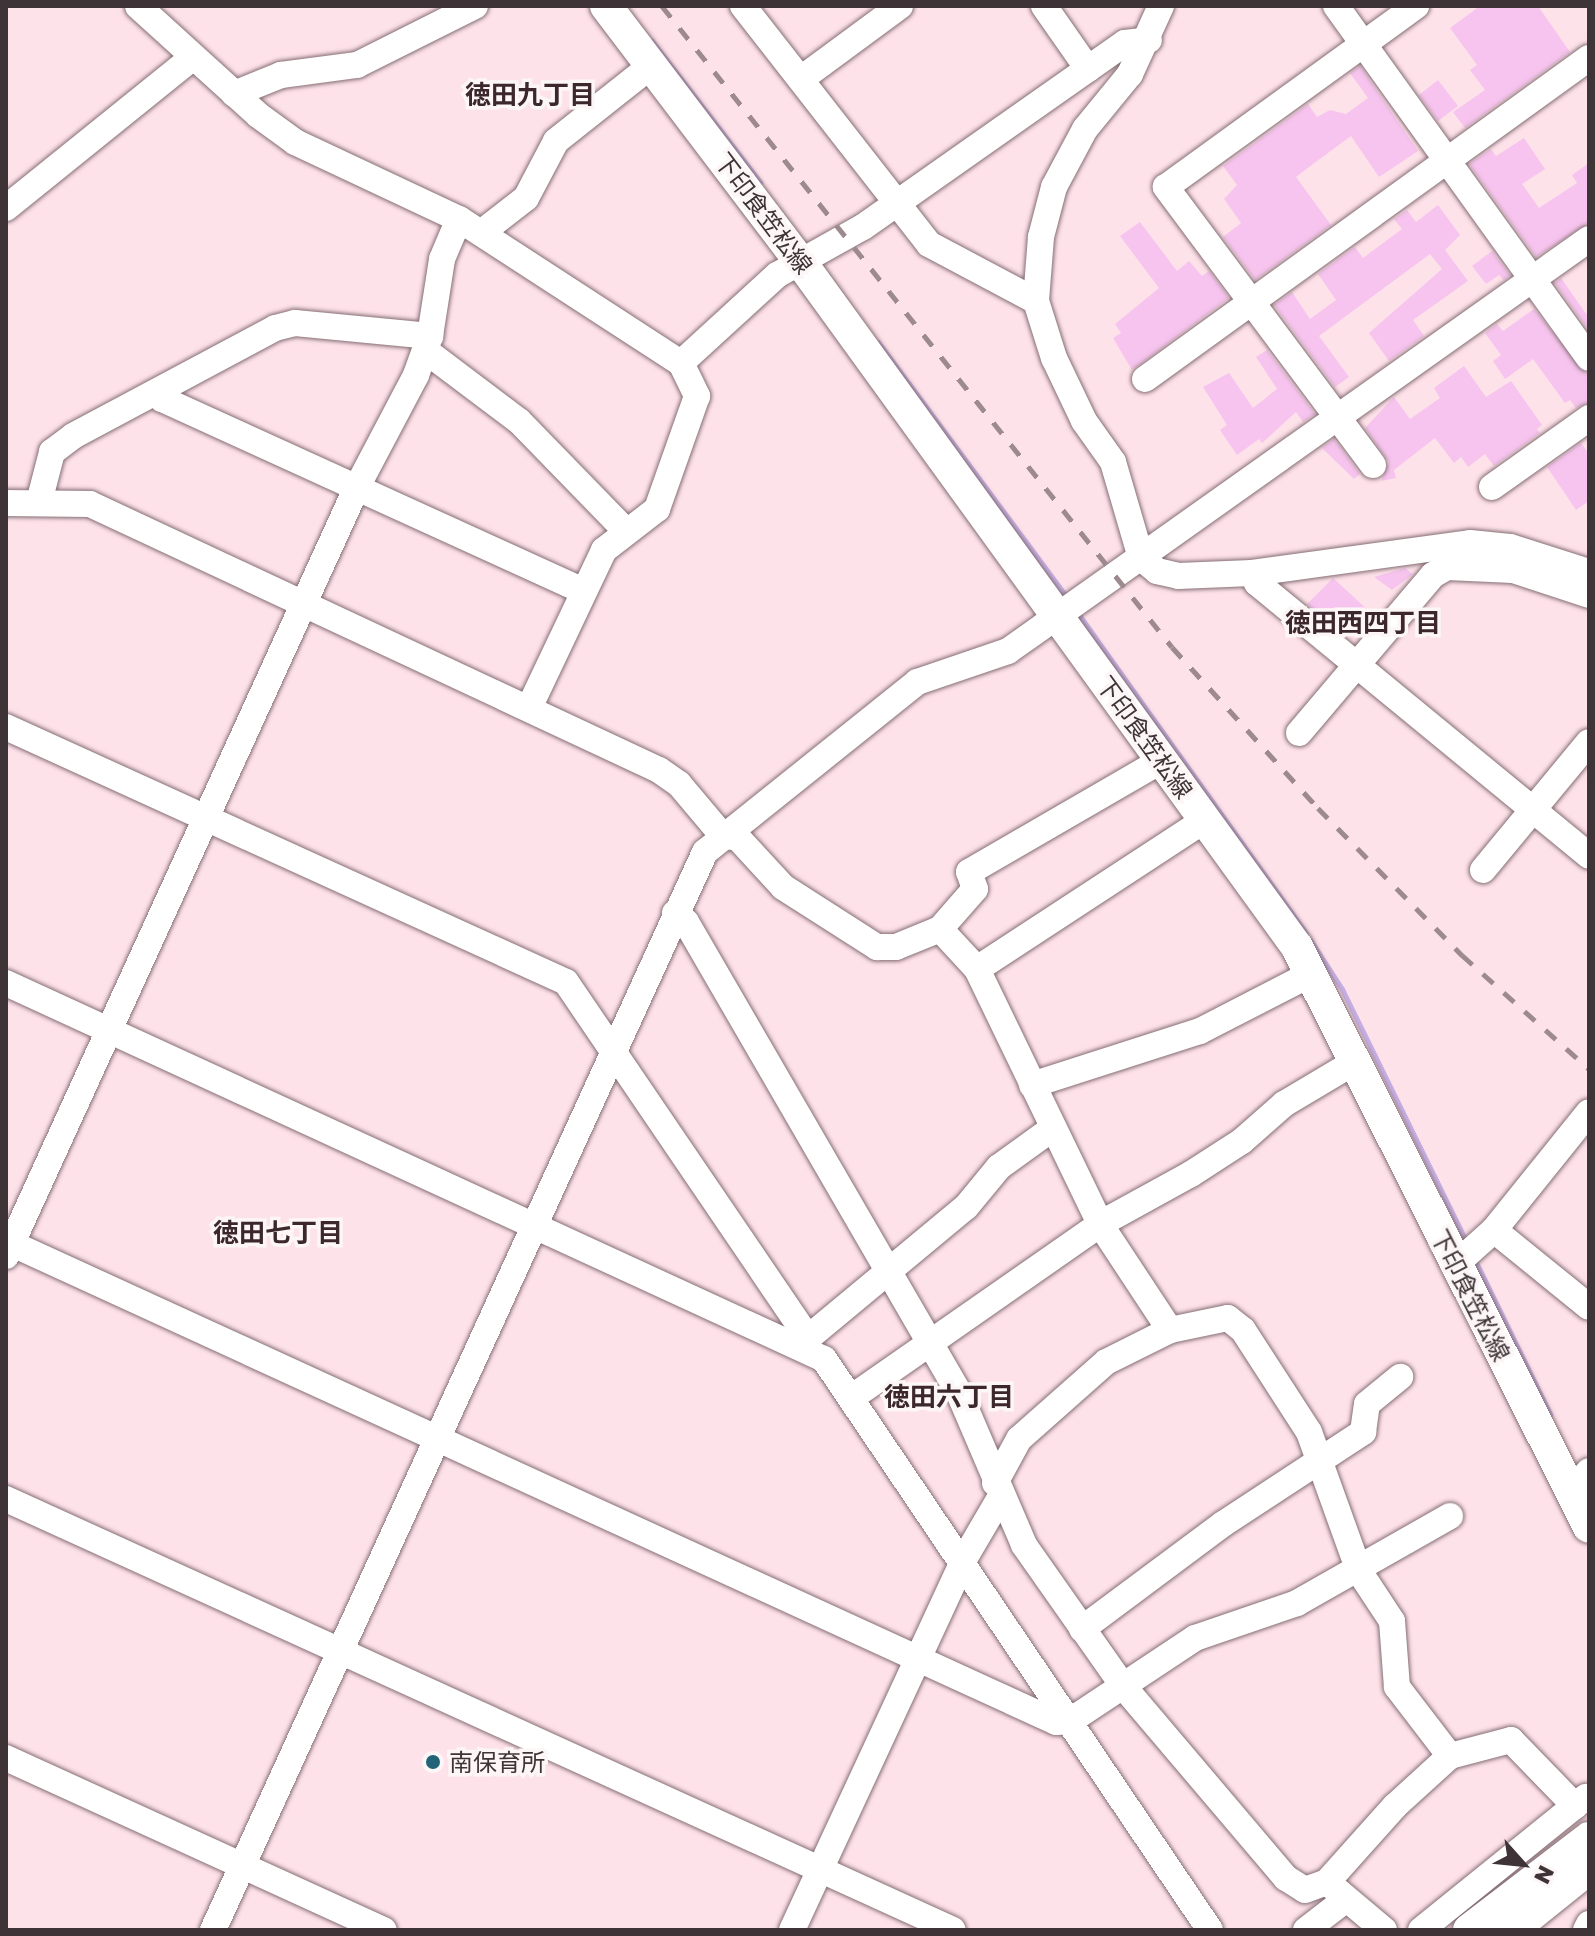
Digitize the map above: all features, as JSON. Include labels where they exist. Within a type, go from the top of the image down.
[{"type":"main road","name":"下印食笠松線","points":[[606,6],[806,261],[1061,615],[1311,974],[1457,1264],[1578,1483],[1589,1527]]},
{"type":"main road","points":[[1469,1930],[1589,1838]]},
{"type":"main road","points":[[1512,1930],[1589,1868]]},
{"type":"street","points":[[138,6],[234,94],[295,142],[470,226],[681,363],[697,396],[657,509],[625,530],[604,550],[582,590],[529,708]]},
{"type":"street","points":[[234,94],[281,75],[357,65],[475,6]]},
{"type":"street","points":[[743,6],[929,244],[1036,301]]},
{"type":"street","points":[[801,79],[900,6]]},
{"type":"street","points":[[1044,6],[1088,69]]},
{"type":"street","points":[[1161,6],[1149,40],[1130,74],[1085,129],[1054,187],[1041,237],[1036,301],[1060,371],[1084,421],[1113,462],[1141,558],[1157,571],[1178,576],[1252,573],[1470,543],[1510,547],[1589,572]]},
{"type":"street","points":[[1336,6],[1589,358]]},
{"type":"street","points":[[1373,465],[1166,187],[1416,6]]},
{"type":"street","points":[[681,363],[777,275],[806,261],[896,205],[1125,43],[1149,40]]},
{"type":"street","points":[[6,208],[193,57]]},
{"type":"street","points":[[1145,379],[1589,58]]},
{"type":"street","points":[[653,64],[556,141],[526,198],[470,226],[442,259],[428,344],[356,489],[110,1031],[8,1247],[437,1437],[1056,1722],[1070,1721],[1195,1638],[1297,1603],[1359,1571],[1450,1516]]},
{"type":"street","points":[[213,1930],[698,863],[722,835],[917,682],[1008,651],[1088,598],[1589,239]]},
{"type":"street","points":[[39,502],[52,452],[275,328],[295,323],[428,344],[519,421],[625,530]]},
{"type":"street","points":[[157,392],[162,399],[582,590]]},
{"type":"street","points":[[1492,487],[1589,418]]},
{"type":"street","points":[[6,503],[90,504],[659,770],[679,784],[722,835],[738,838],[783,887],[877,947],[896,947],[940,929],[975,889],[969,872],[1162,760]]},
{"type":"street","points":[[1299,733],[1433,575],[1447,567],[1478,564],[1513,570],[1589,595]]},
{"type":"street","points":[[1252,573],[1257,583],[1589,856]]},
{"type":"street","points":[[6,727],[566,982],[806,1343],[824,1359],[851,1398],[1210,1930]]},
{"type":"street","points":[[1483,870],[1589,742]]},
{"type":"street","points":[[977,969],[1205,820]]},
{"type":"street","points":[[675,913],[686,922],[891,1271],[959,1393],[1024,1545],[1082,1629],[1123,1686],[1286,1878],[1305,1890],[1336,1891],[1384,1930]]},
{"type":"street","points":[[940,929],[977,969],[1100,1224],[1170,1330]]},
{"type":"street","points":[[1032,1085],[1200,1031],[1311,974]]},
{"type":"street","points":[[6,983],[806,1343]]},
{"type":"street","points":[[851,1398],[1100,1224],[1191,1174],[1242,1141],[1284,1104],[1356,1061]]},
{"type":"street","points":[[1457,1264],[1490,1234],[1589,1112]]},
{"type":"street","points":[[806,1343],[966,1207],[999,1167],[1053,1128]]},
{"type":"street","points":[[1490,1234],[1589,1307]]},
{"type":"street","points":[[792,1930],[1019,1439],[1065,1394],[1106,1362],[1170,1330],[1228,1318],[1243,1330],[1309,1432],[1322,1462],[1331,1507],[1359,1571],[1392,1621],[1397,1687],[1450,1756]]},
{"type":"street","points":[[1082,1629],[1223,1524],[1322,1462],[1363,1432],[1367,1404],[1400,1377]]},
{"type":"street","points":[[6,1499],[953,1930]]},
{"type":"street","points":[[1306,1930],[1395,1806],[1450,1756],[1511,1740],[1582,1800],[1421,1930]]},
{"type":"street","points":[[6,1758],[384,1930]]},
{"type":"street","points":[[1586,1930],[1589,1924]]},
{"type":"building","points":[[1480,6],[1538,6],[1570,52],[1465,128],[1453,112],[1485,90],[1470,70],[1477,65],[1450,28]]},
{"type":"building","points":[[1360,66],[1418,151],[1379,177],[1351,136],[1296,177],[1331,225],[1255,280],[1223,237],[1241,223],[1224,199],[1237,185],[1223,166],[1308,104],[1317,117],[1330,110],[1346,114],[1368,98],[1350,73]]},
{"type":"building","points":[[1438,80],[1458,106],[1438,121],[1419,95]]},
{"type":"building","points":[[1524,138],[1545,169],[1522,184],[1539,208],[1577,183],[1572,175],[1589,163],[1589,223],[1536,257],[1469,164],[1491,149],[1496,156]]},
{"type":"building","points":[[1438,205],[1460,235],[1445,250],[1468,281],[1413,320],[1424,336],[1389,361],[1369,333],[1442,269],[1430,254],[1319,336],[1349,377],[1335,387],[1274,305],[1292,292],[1310,319],[1336,300],[1318,274],[1355,247],[1363,258],[1402,229],[1394,219],[1407,210],[1416,222]]},
{"type":"building","points":[[1140,222],[1177,271],[1189,261],[1202,276],[1209,271],[1229,298],[1132,370],[1113,338],[1121,333],[1115,324],[1159,288],[1120,236]]},
{"type":"building","points":[[1492,251],[1510,275],[1504,280],[1499,275],[1486,284],[1472,266]]},
{"type":"building","points":[[1561,278],[1589,318],[1587,328],[1555,283]]},
{"type":"building","points":[[1534,309],[1589,377],[1589,402],[1576,408],[1570,400],[1565,403],[1533,359],[1505,379],[1493,361],[1501,355],[1485,333],[1497,324],[1503,331]]},
{"type":"building","points":[[1267,350],[1315,414],[1303,422],[1296,412],[1262,443],[1259,439],[1237,455],[1220,430],[1227,425],[1203,387],[1229,373],[1253,408],[1277,389],[1256,357]]},
{"type":"building","points":[[1464,366],[1486,397],[1511,381],[1542,425],[1537,429],[1540,433],[1494,466],[1485,454],[1468,467],[1461,457],[1454,463],[1435,438],[1394,470],[1396,478],[1381,481],[1389,462],[1365,428],[1394,397],[1410,419],[1440,398],[1434,388]]},
{"type":"building","points":[[1334,439],[1360,474],[1354,479],[1322,448]]},
{"type":"building","points":[[1581,443],[1589,454],[1589,501],[1576,510],[1547,467]]},
{"type":"building","points":[[1405,568],[1413,574],[1392,590],[1374,577]]},
{"type":"building","points":[[1333,578],[1369,611],[1347,636],[1307,604]]},
{"type":"waterway","points":[[652,41],[760,182]]},
{"type":"waterway","points":[[878,342],[1067,597]]},
{"type":"waterway","points":[[1077,612],[1306,933]]},
{"type":"waterway","points":[[1311,941],[1342,989],[1468,1245]]},
{"type":"waterway","points":[[1474,1258],[1550,1414]]},
{"type":"railway","points":[[662,6],[1172,647],[1318,808],[1462,955],[1589,1069]]},
{"type":"place","name":"南保育所","points":[[433,1762]]},
{"type":"district","name":"徳田九丁目","points":[[530,95]]},
{"type":"district","name":"徳田西四丁目","points":[[1363,623]]},
{"type":"district","name":"徳田七丁目","points":[[278,1233]]},
{"type":"district","name":"徳田六丁目","points":[[949,1397]]}]
